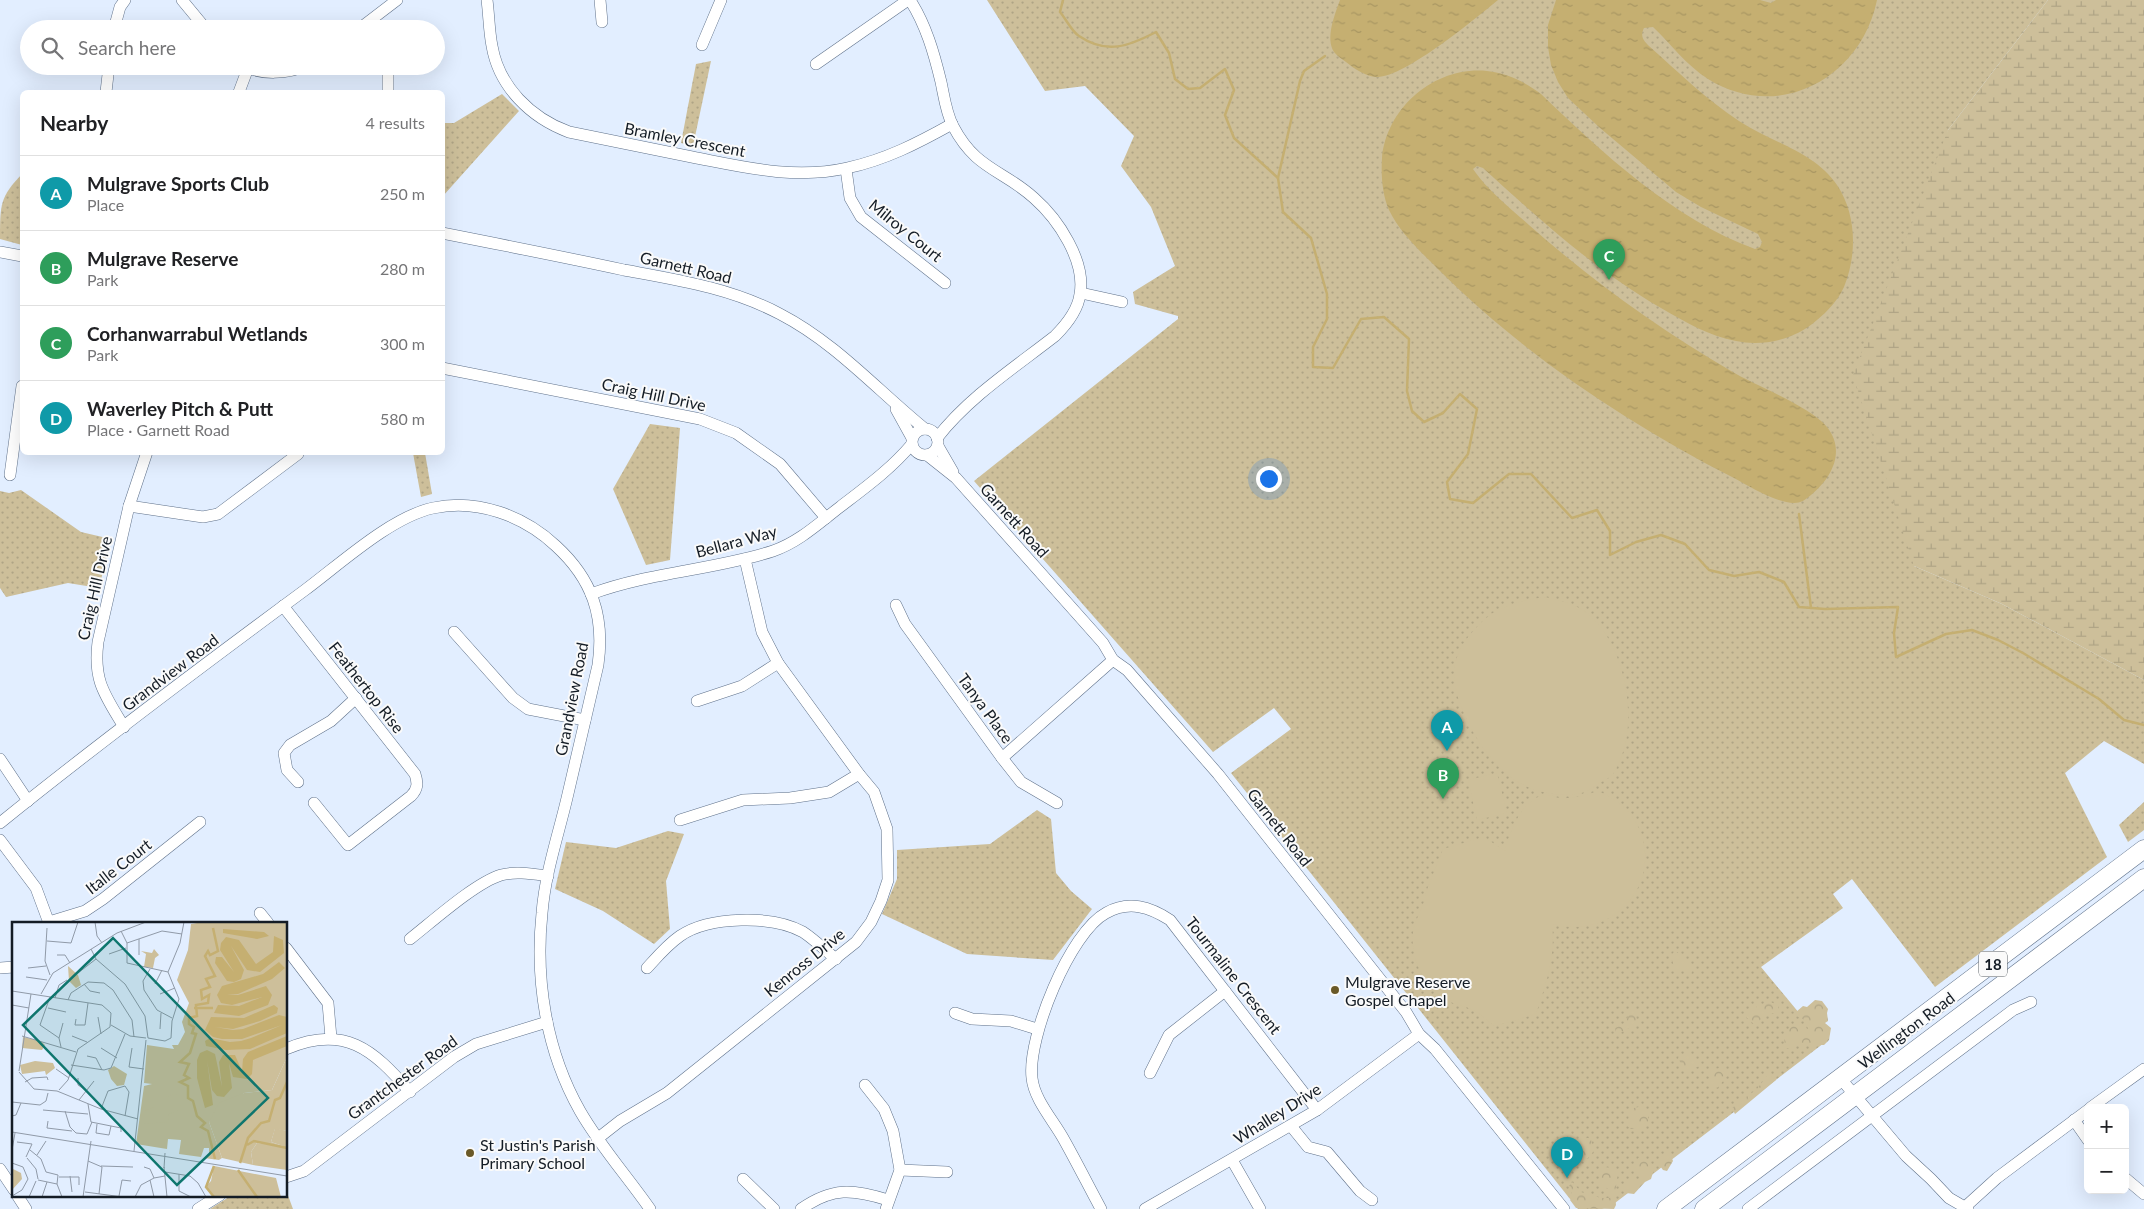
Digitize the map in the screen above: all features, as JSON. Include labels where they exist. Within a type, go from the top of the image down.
[{"type":"highway","name":"Wellington Road","points":[[1666,1209],[2144,849]]},
{"type":"highway","name":"Wellington Road","points":[[1704,1209],[2144,878]]},
{"type":"street","points":[[116,20],[120,7],[125,0]]},
{"type":"street","points":[[182,0],[199,20]]},
{"type":"street","points":[[372,20],[397,0]]},
{"type":"street","name":"Bramley Crescent","points":[[487,0],[492,47],[504,79],[526,107],[553,126],[569,132],[771,172],[793,174],[846,169],[883,159],[914,145],[952,124]]},
{"type":"street","points":[[600,0],[602,22]]},
{"type":"street","points":[[702,45],[721,0]]},
{"type":"street","points":[[816,64],[909,0],[921,17],[935,56],[952,124],[968,150],[979,161],[1033,196],[1069,241],[1078,266],[1081,294],[1073,314],[1055,336],[981,393],[932,435]]},
{"type":"street","points":[[106,90],[109,75]]},
{"type":"street","points":[[240,90],[244,75]]},
{"type":"street","points":[[388,75],[388,90]]},
{"type":"street","name":"Milroy Court","points":[[846,169],[850,198],[861,217],[945,283]]},
{"type":"street","name":"Garnett Road","points":[[445,234],[710,287],[736,295],[781,314],[832,346],[891,401],[932,435],[956,478],[1102,643],[1113,660],[1127,670],[1218,774],[1406,1012],[1419,1034],[1435,1049],[1564,1209]]},
{"type":"street","points":[[0,252],[20,256]]},
{"type":"street","points":[[1081,294],[1122,302]]},
{"type":"street","name":"Craig Hill Drive","points":[[445,369],[700,419],[736,433],[780,464],[826,518]]},
{"type":"street","points":[[10,475],[20,401]]},
{"type":"street","name":"Garnett Road","points":[[891,401],[912,441],[923,454],[956,478]]},
{"type":"street","name":"Bellara Way","points":[[592,598],[638,580],[745,559],[775,550],[795,541],[896,464],[934,452],[932,435],[917,431],[896,464]]},
{"type":"street","name":"Craig Hill Drive","points":[[124,727],[98,678],[96,660],[98,642],[130,506],[146,455]]},
{"type":"street","points":[[130,506],[203,517],[218,514],[297,455]]},
{"type":"street","name":"Grandview Road","points":[[0,823],[282,606],[391,526],[412,514],[434,508],[455,506],[491,510],[525,522],[543,534],[581,573],[592,598],[599,621],[600,652],[548,876],[542,912],[541,986],[547,1022],[565,1081],[595,1135],[650,1209]]},
{"type":"street","name":"Kenross Drive","points":[[595,1135],[667,1092],[856,942],[871,922],[881,902],[888,880],[887,829],[874,792],[858,774],[778,663],[762,632],[745,559]]},
{"type":"street","name":"Tanya Place","points":[[896,605],[905,624],[1002,758],[1113,660]]},
{"type":"street","name":"Feathertop Rise","points":[[282,606],[415,774],[417,785],[415,791],[348,845],[314,803]]},
{"type":"street","points":[[454,632],[513,698],[528,709],[585,720]]},
{"type":"street","points":[[697,701],[742,686],[778,663]]},
{"type":"street","points":[[298,782],[286,770],[284,753],[290,745],[331,721],[356,698]]},
{"type":"street","points":[[1002,758],[1021,782],[1057,803]]},
{"type":"street","points":[[0,759],[28,801]]},
{"type":"street","points":[[680,820],[743,800],[790,798],[829,792],[858,774]]},
{"type":"street","name":"Italle Court","points":[[49,922],[85,911],[103,899],[200,822]]},
{"type":"street","points":[[0,840],[36,888],[49,922]]},
{"type":"street","points":[[410,939],[480,886],[502,875],[526,874],[548,876]]},
{"type":"street","name":"Tourmaline Crescent","points":[[1101,1209],[1063,1138],[1039,1099],[1032,1080],[1031,1059],[1037,1029],[1061,968],[1091,925],[1106,913],[1125,906],[1139,906],[1154,910],[1170,920],[1317,1110]]},
{"type":"street","points":[[647,968],[665,948],[681,935],[700,926],[730,920],[785,925],[802,932],[836,959]]},
{"type":"street","points":[[288,951],[328,1003],[331,1038]]},
{"type":"street","points":[[1150,1073],[1169,1034],[1225,990]]},
{"type":"street","points":[[1748,1209],[2013,1010],[2031,1002]]},
{"type":"street","points":[[955,1014],[972,1019],[1011,1021],[1037,1029]]},
{"type":"street","name":"Grantchester Road","points":[[288,1176],[304,1171],[454,1057],[476,1044],[547,1022]]},
{"type":"street","name":"Whalley Drive","points":[[1145,1209],[1317,1110],[1419,1034]]},
{"type":"street","points":[[288,1048],[304,1041],[331,1038],[360,1046],[386,1064],[410,1092]]},
{"type":"street","points":[[2096,1104],[2144,1069]]},
{"type":"street","points":[[1841,1079],[1906,1156],[1931,1179],[1970,1205],[1997,1178],[2084,1113]]},
{"type":"street","points":[[801,1209],[818,1197],[833,1193],[860,1192],[887,1204],[900,1170],[893,1131],[884,1109],[864,1086]]},
{"type":"street","points":[[2074,1120],[2084,1134]]},
{"type":"street","points":[[1291,1126],[1308,1147],[1326,1152],[1360,1191],[1372,1200]]},
{"type":"street","points":[[1232,1160],[1260,1209]]},
{"type":"street","points":[[0,1168],[12,1187]]},
{"type":"street","points":[[900,1170],[947,1172]]},
{"type":"street","points":[[743,1179],[774,1209]]},
{"type":"street","points":[[2129,1181],[2144,1194]]},
{"type":"street","points":[[18,1196],[26,1209]]},
{"type":"street","points":[[198,1209],[218,1196]]},
{"type":"green space","points":[[987,0],[2048,0],[1948,130],[1914,566],[2002,604],[2144,680],[2144,764],[2104,741],[2065,773],[2107,857],[1935,987],[1852,879],[1833,894],[1843,908],[1761,967],[1824,1043],[1615,1203],[1602,1209],[1578,1209],[1231,773],[1291,729],[1274,708],[1213,752],[974,481],[1178,319],[1178,316],[1135,304],[1133,292],[1175,266],[1151,207],[1121,166],[1134,136],[1085,86],[1045,91]]},
{"type":"green space","points":[[2048,0],[2144,0],[2144,680],[2002,604],[1914,566],[1853,375],[1948,130]]},
{"type":"green space","points":[[711,61],[693,146],[681,143],[696,64]]},
{"type":"green space","points":[[502,94],[519,111],[445,194],[445,123],[454,123]]},
{"type":"green space","points":[[20,176],[20,244],[0,239],[1,209],[9,189]]},
{"type":"green space","points":[[650,424],[680,428],[670,560],[646,565],[613,489]]},
{"type":"green space","points":[[413,455],[425,455],[432,494],[421,497]]},
{"type":"green space","points":[[21,490],[81,532],[111,539],[99,588],[68,583],[6,597],[0,588],[0,491],[9,493]]},
{"type":"green space","points":[[1545,597],[1578,607],[1600,626],[1619,661],[1625,682],[1628,723],[1626,743],[1620,760],[1611,776],[1587,791],[1576,794],[1547,793],[1528,787],[1505,773],[1487,753],[1472,730],[1462,709],[1455,685],[1454,674],[1459,651],[1481,622],[1496,611],[1510,605],[1525,600]]},
{"type":"green space","points":[[1497,773],[1507,813],[1477,820],[1468,780]]},
{"type":"green space","points":[[1598,791],[1624,808],[1640,830],[1645,855],[1641,880],[1629,902],[1610,918],[1584,926],[1552,924],[1553,947],[1551,959],[1547,981],[1536,1014],[1495,1026],[1467,1007],[1454,1004],[1439,995],[1426,980],[1416,962],[1413,932],[1443,849],[1484,837],[1505,851],[1510,834],[1519,816],[1525,807],[1539,796],[1548,795],[1558,798],[1569,798]]},
{"type":"green space","points":[[2144,802],[2144,830],[2128,842],[2119,825]]},
{"type":"green space","points":[[1037,810],[1051,819],[1056,873],[1071,891],[1092,909],[1053,960],[967,954],[882,914],[897,879],[897,850],[990,844]]},
{"type":"green space","points":[[668,831],[684,834],[666,881],[670,929],[654,944],[603,911],[555,889],[566,842],[616,848]]},
{"type":"green space","points":[[1675,951],[1686,960],[1692,972],[1690,974],[1683,969],[1678,970],[1674,967],[1672,954]]},
{"type":"green space","points":[[1815,1000],[1822,1001],[1828,1009],[1828,1021],[1825,1023],[1831,1028],[1829,1040],[1824,1045],[1800,1045],[1785,1049],[1784,1033],[1796,1023],[1804,1026],[1807,1033],[1811,1034],[1803,1019],[1797,1016],[1796,1012],[1803,1006],[1807,1007]]},
{"type":"green space","points":[[1771,1002],[1778,1006],[1779,1012],[1765,1015],[1755,1025],[1746,1017],[1750,1007],[1753,1006],[1755,1009],[1758,1005]]},
{"type":"green space","points":[[1632,1008],[1636,1015],[1633,1028],[1631,1027],[1616,1033],[1615,1027],[1625,1023]]},
{"type":"green space","points":[[1682,1054],[1695,1056],[1699,1066],[1687,1071],[1684,1069],[1678,1058]]},
{"type":"green space","points":[[1720,1068],[1728,1075],[1717,1088],[1711,1084],[1708,1074],[1711,1070]]},
{"type":"green space","points":[[1767,1076],[1771,1076],[1776,1080],[1735,1114],[1732,1108],[1757,1089]]},
{"type":"green space","points":[[1639,1107],[1648,1114],[1648,1123],[1641,1129],[1631,1129],[1628,1126],[1629,1113],[1634,1108]]},
{"type":"green space","points":[[1582,1139],[1591,1139],[1593,1152],[1587,1159],[1575,1146]]},
{"type":"green space","points":[[1670,1153],[1673,1161],[1667,1171],[1663,1170],[1657,1162]]},
{"type":"green space","points":[[1641,1156],[1654,1169],[1651,1179],[1645,1182],[1634,1194],[1626,1193],[1625,1185],[1627,1181],[1635,1179],[1638,1181],[1641,1178],[1636,1172],[1635,1165],[1636,1160]]},
{"type":"green space","points":[[1602,1167],[1614,1168],[1618,1172],[1615,1194],[1616,1205],[1614,1209],[1576,1208],[1570,1200],[1573,1197],[1569,1186],[1572,1182],[1581,1192],[1601,1198],[1610,1198],[1608,1189],[1599,1183]]},
{"type":"green space","points":[[288,1195],[293,1209],[210,1209],[230,1196]]},
{"type":"water","points":[[1340,0],[1498,0],[1457,33],[1421,58],[1388,75],[1376,77],[1368,76],[1356,69],[1334,52],[1331,46],[1331,33]]},
{"type":"water","points":[[1556,0],[1760,0],[1771,3],[1776,0],[1877,0],[1868,28],[1854,51],[1835,71],[1813,85],[1788,94],[1762,96],[1735,91],[1708,79],[1700,73],[1653,27],[1644,28],[1642,33],[1647,44],[1704,95],[1752,129],[1792,148],[1817,164],[1828,173],[1844,197],[1851,222],[1853,249],[1844,287],[1836,301],[1821,317],[1809,327],[1790,337],[1768,342],[1747,343],[1716,336],[1688,323],[1637,293],[1590,260],[1483,168],[1477,166],[1473,169],[1492,191],[1529,225],[1626,303],[1704,355],[1742,377],[1796,404],[1819,419],[1827,427],[1833,436],[1835,445],[1836,455],[1834,464],[1825,481],[1803,501],[1796,503],[1779,500],[1755,489],[1655,435],[1578,385],[1541,358],[1471,301],[1411,242],[1389,210],[1382,184],[1382,158],[1386,139],[1393,122],[1417,93],[1432,83],[1449,75],[1468,71],[1487,71],[1515,79],[1541,94],[1588,139],[1668,203],[1696,221],[1725,236],[1755,249],[1760,247],[1762,242],[1758,234],[1701,207],[1676,192],[1600,128],[1568,98],[1558,82],[1551,65],[1548,47],[1548,25]]},
{"type":"waterway","points":[[1063,0],[1060,12],[1076,34],[1089,42],[1109,47],[1118,46],[1137,41],[1156,32],[1169,53],[1175,79],[1188,89],[1200,88],[1225,69],[1234,90],[1225,115],[1234,138],[1278,178],[1283,212],[1311,238],[1327,294],[1327,319],[1313,347],[1313,367],[1333,368],[1361,319],[1384,317],[1409,339],[1407,391],[1412,411],[1424,422],[1443,413],[1460,394],[1477,409],[1468,454],[1447,482],[1450,499],[1473,503],[1509,474],[1531,474],[1572,518],[1597,510],[1610,531],[1610,555],[1636,542],[1661,535],[1685,544],[1709,570],[1734,576],[1759,572],[1784,582],[1799,607],[1825,609],[1898,607],[1894,633],[1896,657],[1946,634],[1972,630],[1998,640],[2023,653],[2099,699],[2124,720],[2144,725]]},
{"type":"waterway","points":[[1278,178],[1300,81],[1304,71],[1325,56]]},
{"type":"waterway","points":[[1799,514],[1811,608]]},
{"type":"place","name":"Corhanwarrabul Wetlands","points":[[1609,280]]},
{"type":"place","name":"Mulgrave Sports Club","points":[[1447,751]]},
{"type":"place","name":"Mulgrave Reserve","points":[[1443,799]]},
{"type":"place","name":"Mulgrave Reserve Gospel Chapel","points":[[1335,990]]},
{"type":"place","name":"St Justin's Parish Primary School","points":[[470,1153]]},
{"type":"place","name":"Waverley Pitch & Putt","points":[[1567,1178]]}]
